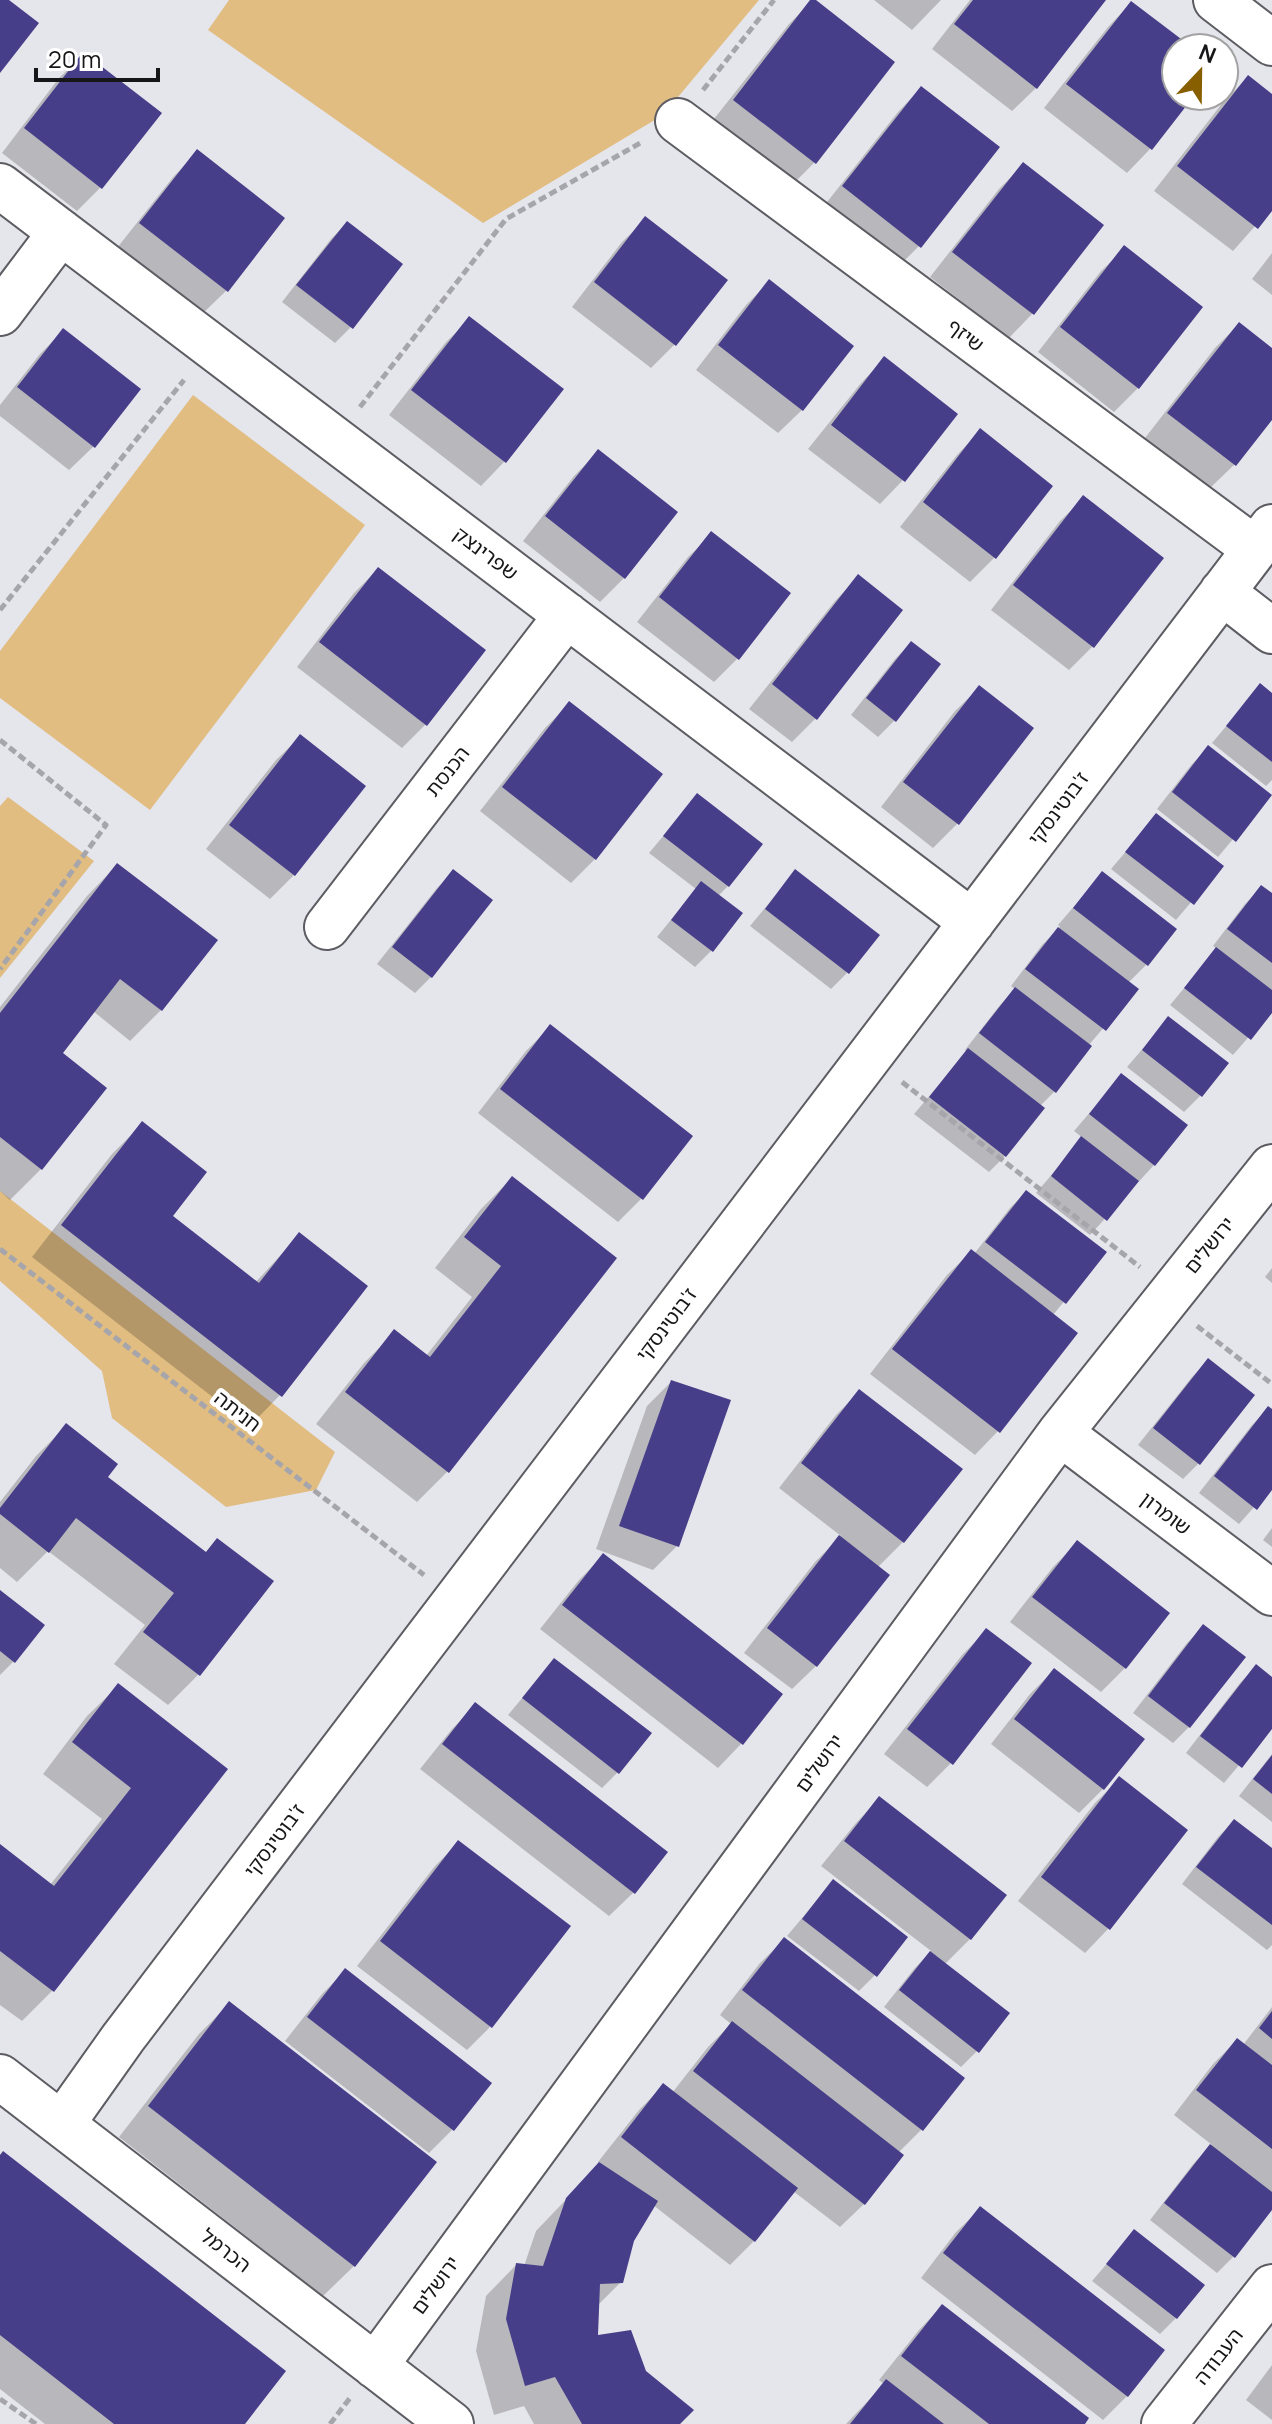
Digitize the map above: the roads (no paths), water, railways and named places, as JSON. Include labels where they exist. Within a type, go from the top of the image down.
[{"type":"street","points":[[1216,0],[1272,43]]},
{"type":"street","name":"שיזף","points":[[678,121],[1263,538]]},
{"type":"street","name":"שפרינצק","points":[[0,186],[972,922]]},
{"type":"street","points":[[0,313],[61,232]]},
{"type":"street","name":"ז'בוטינסקי","points":[[62,2124],[123,2038],[1263,538]]},
{"type":"street","points":[[1222,592],[1272,631]]},
{"type":"street","name":"הכנסת","points":[[327,927],[567,615]]},
{"type":"street","name":"ירושלים","points":[[375,2366],[1060,1433],[1272,1167]]},
{"type":"street","name":"שומרון","points":[[1060,1433],[1272,1593]]},
{"type":"street","name":"הכרמל","points":[[0,2077],[451,2424]]},
{"type":"street","name":"העבודה","points":[[1164,2424],[1272,2287]]}]
